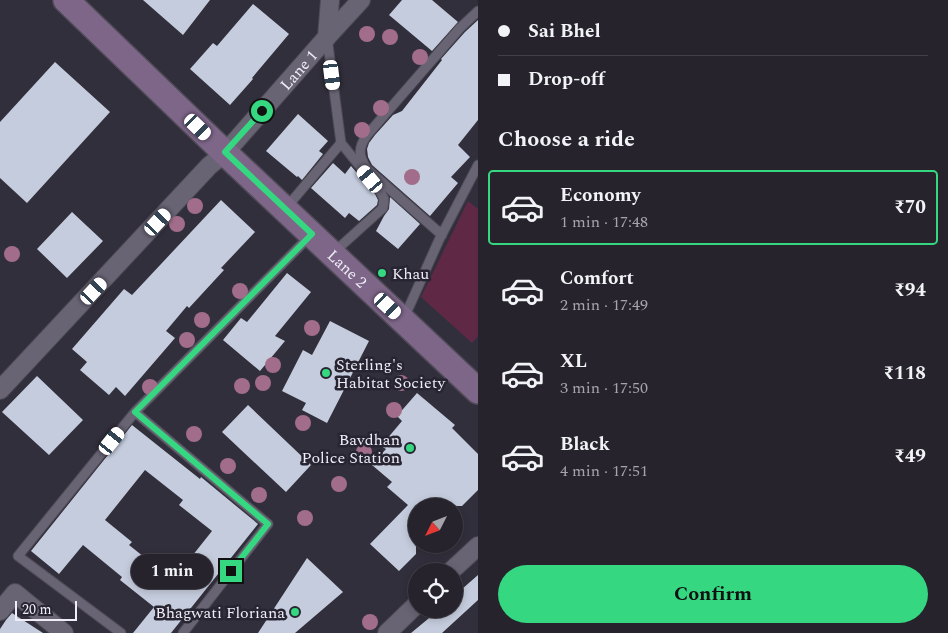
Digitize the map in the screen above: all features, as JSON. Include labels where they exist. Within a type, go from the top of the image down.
[{"type":"street","name":"Lane 2","points":[[66,0],[478,391]]},
{"type":"street","name":"Lane 1","points":[[0,390],[209,166],[225,152],[327,37],[330,0]]},
{"type":"street","points":[[327,37],[361,0]]},
{"type":"street","points":[[460,563],[478,546]]},
{"type":"street","points":[[0,611],[15,593],[64,633]]},
{"type":"street","points":[[387,633],[408,613]]},
{"type":"lane","points":[[442,235],[367,169],[362,161],[361,143],[460,28],[478,11]]},
{"type":"lane","points":[[327,37],[341,143],[380,191],[384,199],[383,208],[332,254]]},
{"type":"lane","points":[[286,209],[341,143]]},
{"type":"lane","points":[[402,319],[442,235],[475,180],[478,165]]},
{"type":"lane","points":[[121,633],[18,556],[135,412],[312,234]]},
{"type":"lane","points":[[135,412],[268,524],[183,633]]},
{"type":"shaded area","points":[[468,201],[478,209],[478,336],[472,343],[421,297]]},
{"type":"building","points":[[143,0],[210,0],[183,35]]},
{"type":"building","points":[[402,0],[432,0],[458,22],[432,51],[389,15]]},
{"type":"building","points":[[253,4],[289,34],[230,105],[190,69],[213,43],[217,46]]},
{"type":"building","points":[[478,20],[478,120],[458,145],[470,157],[451,177],[458,183],[430,216],[372,165],[367,149],[375,135],[393,115],[402,111],[441,59]]},
{"type":"building","points":[[55,62],[110,112],[27,203],[0,178],[0,122]]},
{"type":"building","points":[[298,114],[328,141],[319,151],[323,154],[302,180],[266,151]]},
{"type":"building","points":[[333,163],[345,174],[351,166],[378,200],[377,205],[359,221],[349,213],[345,218],[311,188]]},
{"type":"building","points":[[390,197],[420,224],[398,249],[376,231],[389,209]]},
{"type":"building","points":[[221,200],[255,232],[221,268],[224,270],[189,308],[187,306],[166,331],[175,338],[125,396],[116,387],[109,395],[80,370],[87,362],[72,349],[124,289],[132,295]]},
{"type":"building","points":[[72,212],[103,241],[67,278],[37,249]]},
{"type":"building","points":[[287,273],[311,292],[275,336],[285,341],[260,371],[223,340],[241,318],[247,322]]},
{"type":"building","name":"Sterling's Habitat Society","points":[[330,321],[369,341],[327,423],[302,410],[306,403],[282,391],[303,350],[312,355]]},
{"type":"building","points":[[37,376],[83,420],[49,455],[2,412]]},
{"type":"building","points":[[417,393],[455,425],[452,428],[478,454],[478,490],[463,505],[463,498],[408,498],[408,505],[387,487],[392,482],[372,465],[386,449],[381,446],[402,421],[397,416]]},
{"type":"building","points":[[248,405],[311,465],[286,492],[222,432]]},
{"type":"building","points":[[132,425],[200,479],[201,477],[258,524],[171,633],[133,633],[154,607],[120,580],[122,577],[83,545],[59,574],[31,551]],"holes":[[[145,470],[183,500],[179,505],[212,531],[173,580],[129,545],[132,542],[105,520]]]},
{"type":"building","points":[[408,505],[408,553],[416,554],[399,571],[370,544]]},
{"type":"building","name":"Bhagwati Floriana","points":[[307,558],[343,592],[295,633],[258,633]]},
{"type":"building","points":[[478,575],[478,600],[463,614],[463,588]]},
{"type":"building","points":[[12,613],[43,633],[0,633],[0,629]]},
{"type":"building","points":[[429,618],[458,618],[442,633],[411,633]]},
{"type":"place","name":"Khau","points":[[382,273]]},
{"type":"place","name":"Sterling's Habitat Society","points":[[326,373]]},
{"type":"place","name":"Bavdhan Police Station","points":[[410,448]]},
{"type":"place","name":"Bhagwati Floriana","points":[[295,612]]},
{"type":"route","points":[[231,571],[268,524],[135,412],[312,234],[225,152],[262,111]]}]
